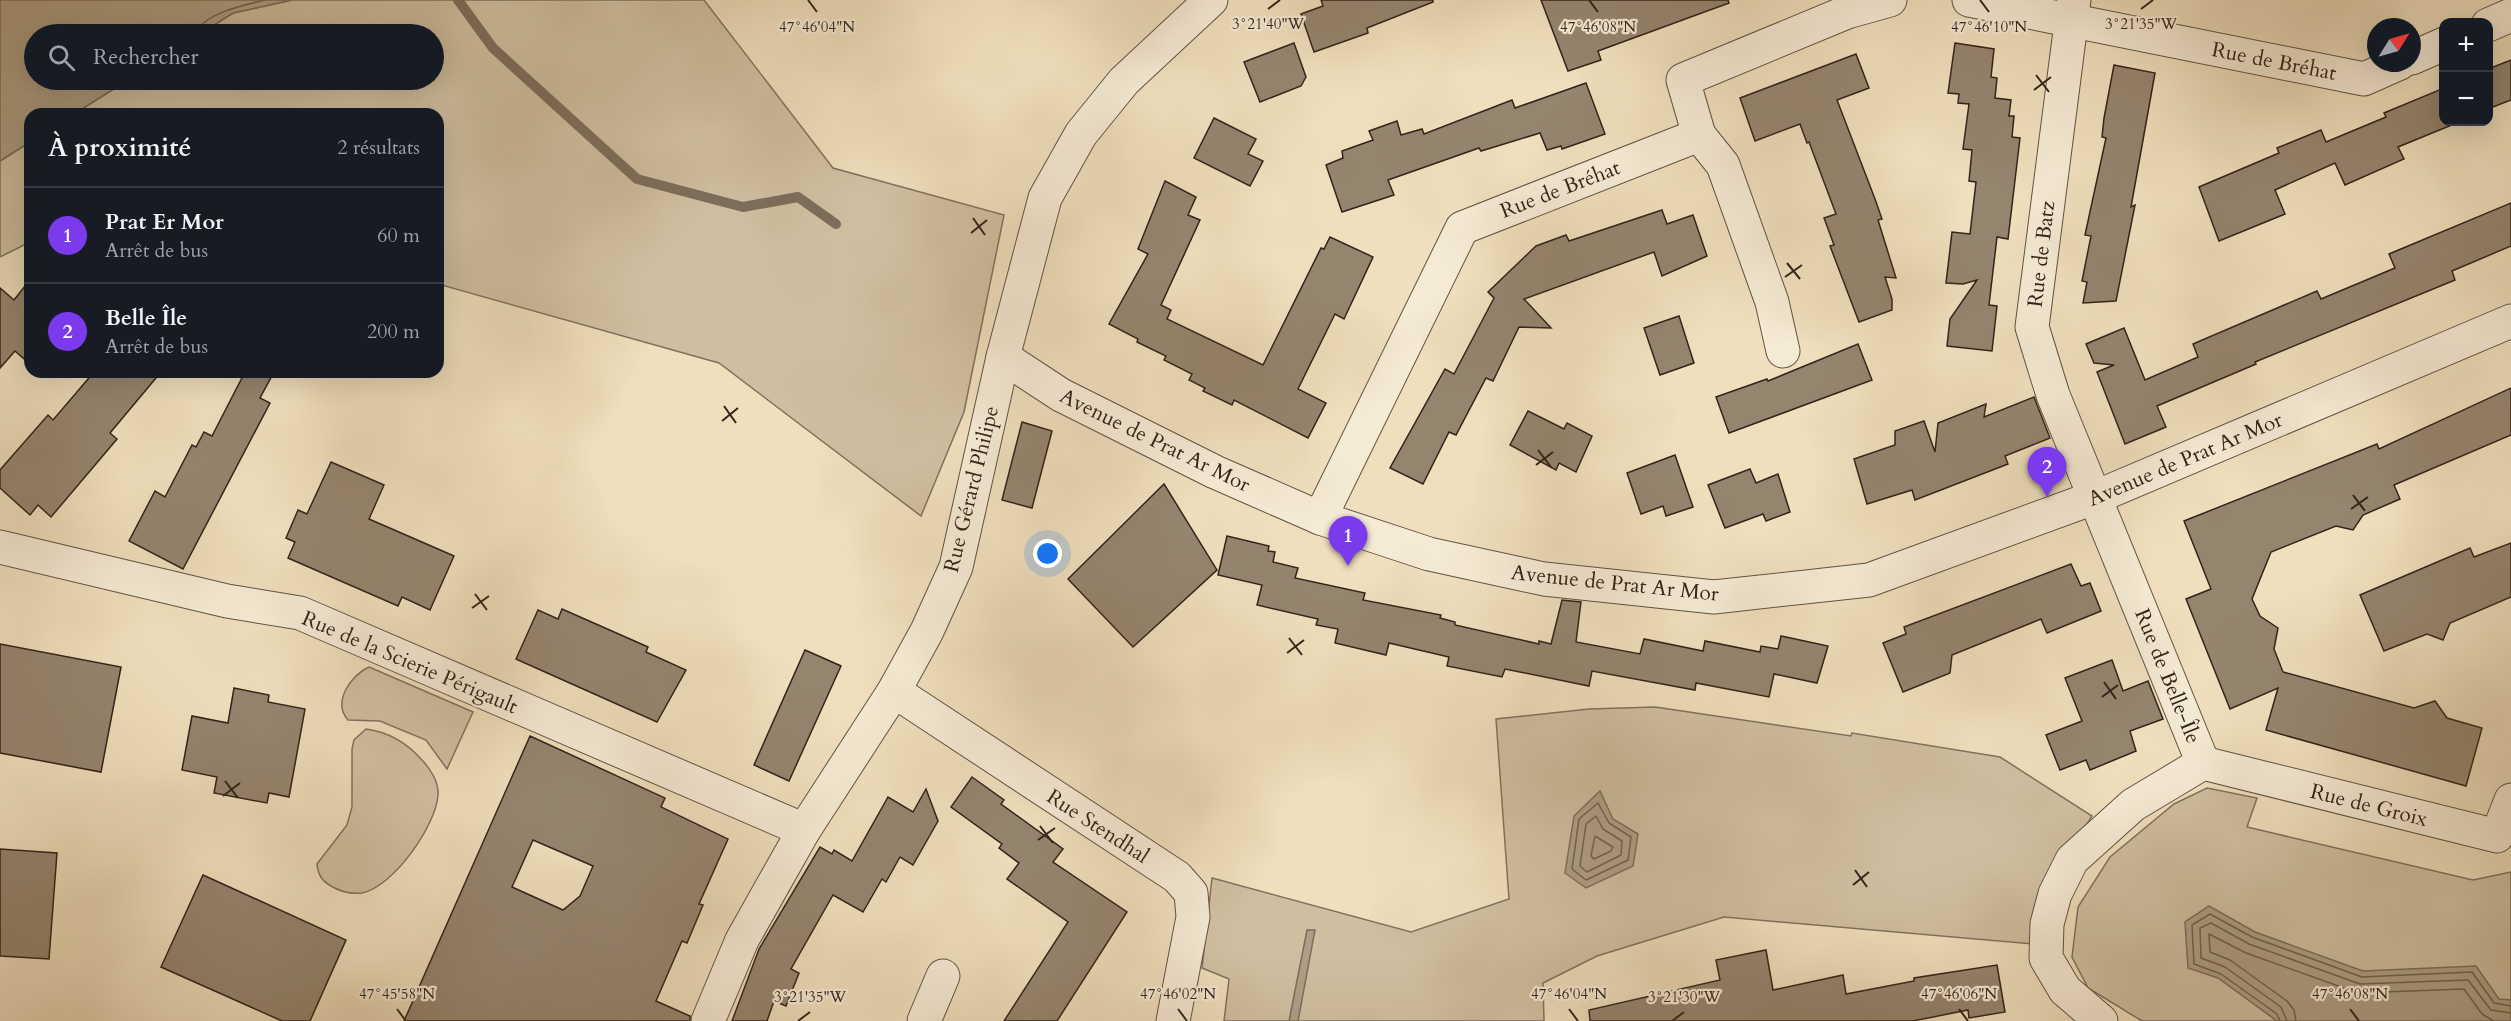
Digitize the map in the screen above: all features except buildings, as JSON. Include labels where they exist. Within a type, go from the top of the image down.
[{"type":"street","name":"Rue Gérard Philipe","points":[[708,1021],[742,940],[804,830],[894,691],[927,631],[956,567],[1003,357],[1045,198],[1081,134],[1124,81],[1211,0]]},
{"type":"street","points":[[1783,351],[1772,302],[1724,165],[1699,135],[1683,80],[1846,12],[1890,0]]},
{"type":"street","name":"Rue de Bréhat","points":[[1969,0],[2073,10],[2364,79],[2380,72]]},
{"type":"street","name":"Rue de Batz","points":[[2073,10],[2032,327],[2053,395],[2096,497]]},
{"type":"street","points":[[2493,23],[2511,15]]},
{"type":"street","points":[[2421,54],[2439,46]]},
{"type":"street","name":"Rue de Bréhat","points":[[1320,518],[1461,228],[1699,135]]},
{"type":"street","name":"Avenue de Prat Ar Mor","points":[[1003,357],[1060,395],[1215,472],[1320,518],[1429,554],[1544,579],[1714,597],[1869,580],[2096,497],[2511,321]]},
{"type":"street","name":"Rue de Belle-Île","points":[[2096,497],[2203,763],[2133,805],[2072,860],[2055,894],[2048,924],[2046,958],[2065,990],[2097,1020]]},
{"type":"street","name":"Rue de la Scierie Périgault","points":[[0,547],[227,600],[300,613],[804,830]]},
{"type":"street","name":"Rue Stendhal","points":[[894,691],[1177,877],[1191,893],[1193,917],[1173,1021]]},
{"type":"street","name":"Rue de Groix","points":[[2203,763],[2497,837],[2511,800]]},
{"type":"street","points":[[924,1021],[942,976]]},
{"type":"shaded area","points":[[292,0],[704,0],[833,168],[1004,215],[964,412],[921,516],[719,363],[444,286],[444,108],[84,108],[112,90],[444,90],[444,24],[216,24],[233,13]]},
{"type":"shaded area","points":[[24,146],[24,245],[0,257],[0,161]]},
{"type":"shaded area","points":[[369,667],[473,712],[447,769],[426,740],[380,721],[348,720],[342,705],[343,697],[356,676]]},
{"type":"shaded area","points":[[1655,707],[1851,736],[1852,733],[2000,757],[2092,816],[2046,889],[2033,944],[1724,917],[1597,956],[1543,983],[1544,1021],[1224,1021],[1229,979],[1202,968],[1212,878],[1411,932],[1509,899],[1496,719],[1589,709]]},
{"type":"shaded area","points":[[366,729],[389,735],[415,753],[433,776],[438,795],[430,823],[399,868],[387,880],[374,888],[362,893],[354,893],[345,892],[325,882],[319,874],[317,864],[347,825],[352,807],[352,749],[354,740]]},
{"type":"shaded area","points":[[2207,788],[2257,798],[2247,827],[2473,880],[2511,872],[2511,1021],[2142,1021],[2088,988],[2072,957],[2078,907],[2110,857],[2174,804]]},
{"type":"water","points":[[0,0],[292,0],[233,13],[216,24],[24,24],[24,90],[112,90],[84,108],[24,108],[24,146],[0,161]]},
{"type":"water","points":[[1600,791],[1613,819],[1638,834],[1633,866],[1586,888],[1565,873],[1574,816]]},
{"type":"water","points":[[2209,906],[2255,932],[2363,971],[2476,966],[2499,999],[2511,1000],[2511,1021],[2277,1021],[2218,978],[2188,968],[2185,922]]},
{"type":"water","points":[[1307,930],[1315,930],[1298,1021],[1289,1021]]},
{"type":"waterway","points":[[458,0],[493,48],[637,179],[743,207],[798,197],[836,224]]},
{"type":"place","name":"Belle Île","points":[[2047,497]]},
{"type":"place","name":"Prat Er Mor","points":[[1348,566]]}]
